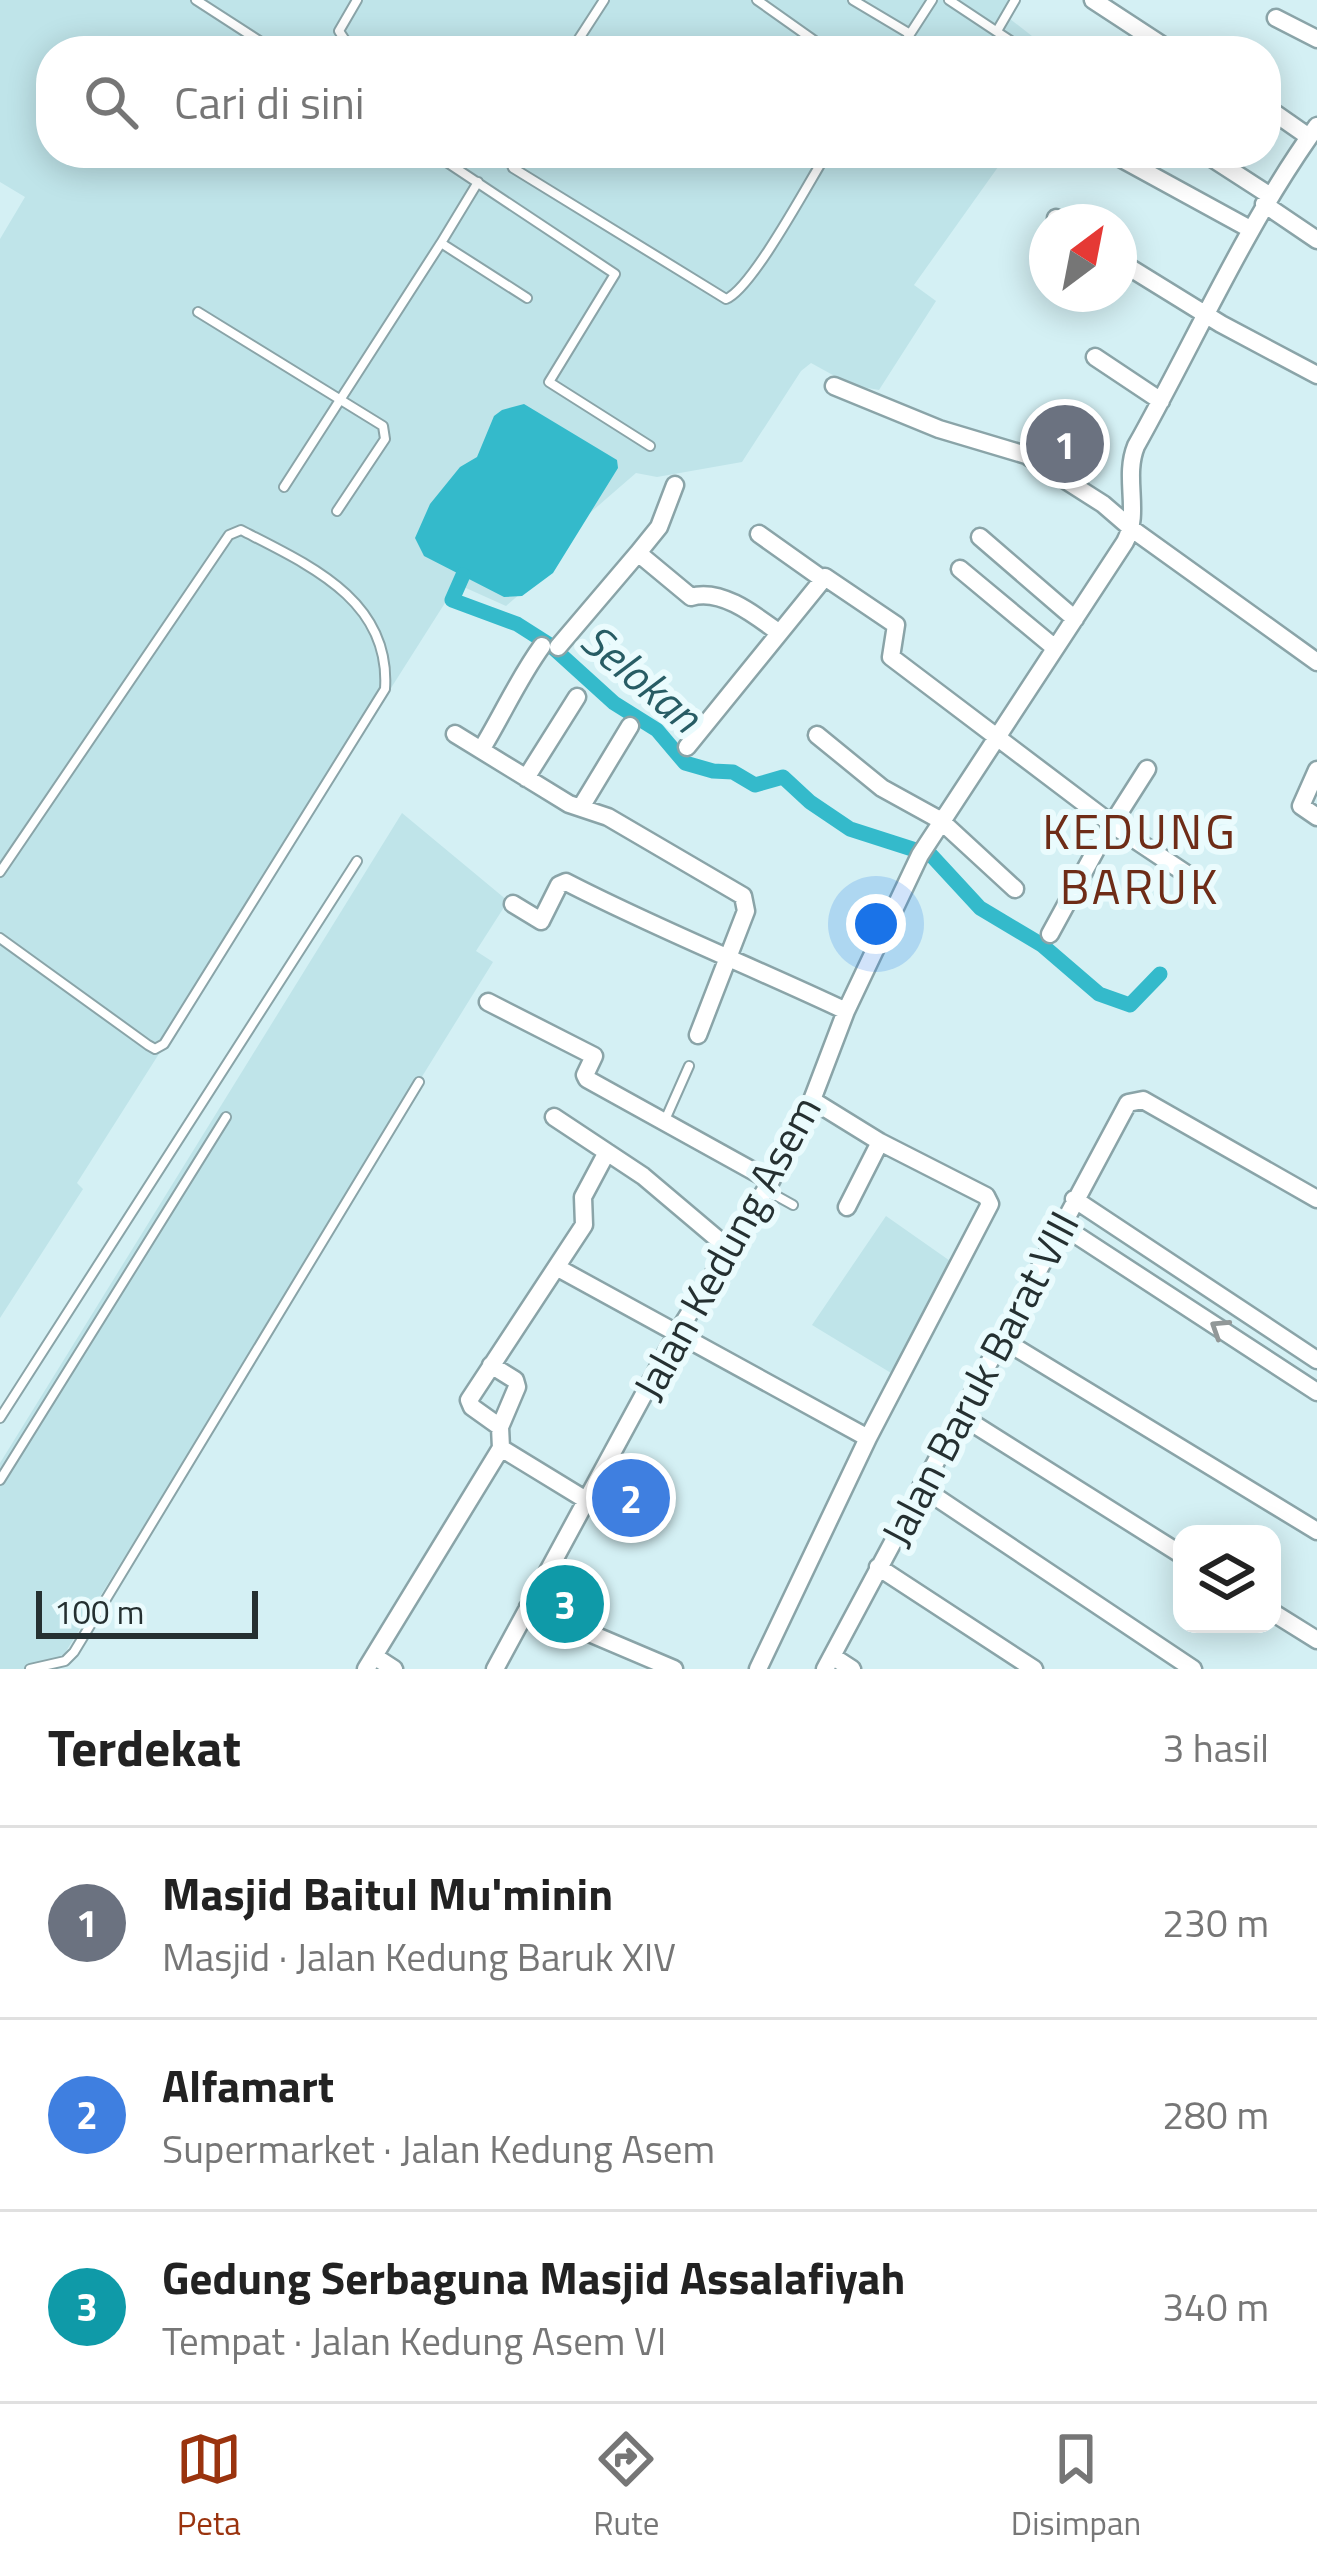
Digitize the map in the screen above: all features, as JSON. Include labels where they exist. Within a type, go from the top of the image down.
[{"type":"street","points":[[1093,0],[1148,36]]},
{"type":"street","points":[[1276,18],[1317,39]]},
{"type":"street","points":[[1132,529],[1129,464],[1266,200],[1313,132],[1281,115]]},
{"type":"street","points":[[1138,168],[1250,229]]},
{"type":"street","points":[[1224,168],[1317,240]]},
{"type":"street","points":[[1137,272],[1317,375]]},
{"type":"street","points":[[1095,357],[1161,400]]},
{"type":"street","points":[[834,386],[939,429],[1026,454],[1079,487],[1317,662]]},
{"type":"street","points":[[481,750],[515,695],[516,682],[638,554],[659,527],[675,485]]},
{"type":"street","name":"Jalan Kedung Asem","points":[[496,1669],[676,1335],[768,1185],[812,1100],[846,1010],[921,852],[1132,529]]},
{"type":"street","points":[[759,534],[896,625],[891,657],[1113,825],[1197,880]]},
{"type":"street","points":[[980,537],[1075,619]]},
{"type":"street","points":[[638,554],[691,597],[703,593],[733,603],[778,632]]},
{"type":"street","points":[[960,569],[1055,648]]},
{"type":"street","points":[[687,747],[821,578]]},
{"type":"street","points":[[526,778],[577,698]]},
{"type":"street","points":[[581,807],[630,726]]},
{"type":"street","points":[[455,734],[569,804],[608,817],[743,896],[746,911],[698,1035]]},
{"type":"street","points":[[817,735],[882,788],[940,820],[1015,889]]},
{"type":"street","points":[[1050,934],[1148,769]]},
{"type":"street","points":[[1317,770],[1301,806],[1317,817]]},
{"type":"street","points":[[513,904],[541,921],[566,882],[605,904],[846,1010]]},
{"type":"street","points":[[488,1002],[593,1055],[585,1077],[768,1185]]},
{"type":"street","points":[[758,1669],[868,1438],[990,1204],[986,1196],[880,1142],[812,1100]]},
{"type":"street","name":"Jalan Baruk Barat VIII","points":[[828,1663],[1128,1103],[1143,1100],[1317,1199]]},
{"type":"street","points":[[554,1117],[643,1175],[727,1247]]},
{"type":"street","points":[[847,1207],[880,1142]]},
{"type":"street","points":[[500,1427],[468,1403],[584,1225],[583,1198],[607,1152]]},
{"type":"street","points":[[1074,1198],[1317,1360]]},
{"type":"street","points":[[1060,1225],[1317,1392]]},
{"type":"street","points":[[558,1268],[868,1438]]},
{"type":"street","points":[[1000,1338],[1317,1531]]},
{"type":"street","points":[[394,1669],[370,1662],[501,1448],[500,1427],[518,1387],[491,1365]]},
{"type":"street","points":[[961,1416],[1173,1549]]},
{"type":"street","points":[[501,1448],[586,1500]]},
{"type":"street","points":[[921,1487],[1193,1669]]},
{"type":"street","points":[[878,1567],[1034,1669]]},
{"type":"street","points":[[528,1607],[674,1669]]},
{"type":"street","points":[[1281,1618],[1317,1640]]},
{"type":"street","points":[[828,1663],[852,1669]]},
{"type":"lane","points":[[196,0],[252,36]]},
{"type":"lane","points":[[342,36],[339,32],[357,0]]},
{"type":"lane","points":[[581,36],[604,0]]},
{"type":"lane","points":[[757,0],[808,36]]},
{"type":"lane","points":[[853,0],[910,34],[932,0]]},
{"type":"lane","points":[[950,0],[1004,36]]},
{"type":"lane","points":[[997,31],[1015,0]]},
{"type":"lane","points":[[456,168],[614,272],[613,281],[549,382],[650,446]]},
{"type":"lane","points":[[513,168],[726,299],[736,295],[817,168]]},
{"type":"lane","points":[[284,487],[478,182]]},
{"type":"lane","points":[[441,243],[527,298]]},
{"type":"lane","points":[[198,312],[380,423],[386,435],[337,511]]},
{"type":"lane","points":[[0,872],[229,535],[242,530],[311,566],[368,615],[384,660],[385,689],[164,1044],[155,1049],[148,1045],[0,938]]},
{"type":"lane","points":[[0,1418],[357,861]]},
{"type":"lane","points":[[664,1121],[689,1066]]},
{"type":"lane","points":[[30,1669],[65,1661],[74,1652],[418,1082]]},
{"type":"lane","points":[[0,1480],[226,1117]]},
{"type":"lane","points":[[768,1185],[793,1205]]},
{"type":"shaded area","points":[[0,0],[1014,0],[1005,15],[1032,36],[36,36],[36,168],[997,168],[914,285],[936,301],[879,390],[851,385],[811,363],[801,371],[742,462],[657,477],[636,473],[576,525],[551,567],[506,606],[457,584],[77,1183],[83,1189],[0,1318],[0,239],[25,197],[0,182]]},
{"type":"shaded area","points":[[402,813],[508,901],[476,951],[493,962],[55,1669],[0,1669],[0,1463]]},
{"type":"shaded area","points":[[886,1216],[953,1263],[896,1376],[812,1325]]},
{"type":"water","points":[[524,404],[617,460],[618,468],[553,573],[522,596],[504,597],[424,556],[415,538],[430,504],[460,467],[477,457],[494,416]]},
{"type":"waterway","name":"Selokan","points":[[463,575],[452,600],[517,624],[550,645],[614,703],[657,730],[685,763],[733,772],[755,785],[783,777],[850,829],[931,855],[980,908],[1042,945],[1099,994],[1130,1005],[1160,974]]},
{"type":"place","name":"Masjid Baitul Mu'minin","points":[[1065,444]]},
{"type":"place","name":"Alfamart","points":[[631,1498]]},
{"type":"place","name":"Gedung Serbaguna Masjid Assalafiyah","points":[[565,1604]]},
{"type":"district","name":"KEDUNG BARUK","points":[[1140,858]]}]
